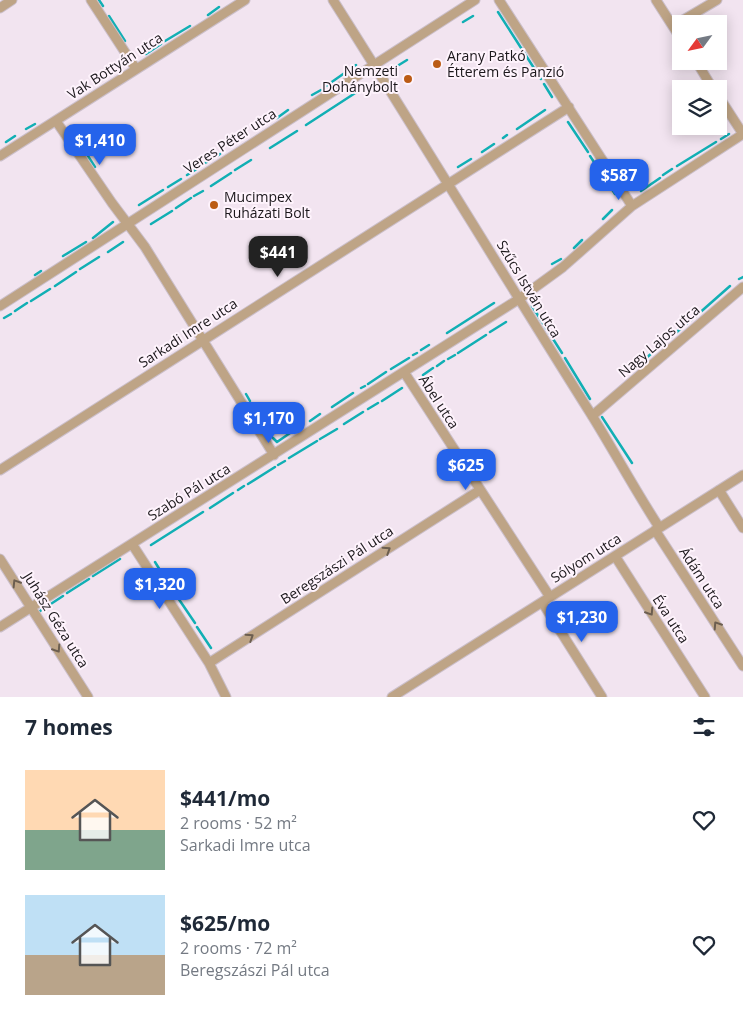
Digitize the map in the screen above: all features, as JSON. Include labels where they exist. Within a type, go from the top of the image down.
[{"type":"street","points":[[0,8],[12,0]]},
{"type":"street","points":[[91,0],[136,69]]},
{"type":"street","name":"Szűcs István utca","points":[[333,0],[592,416],[657,528]]},
{"type":"street","name":"Veres Péter utca","points":[[0,306],[475,0]]},
{"type":"street","points":[[499,0],[632,206]]},
{"type":"street","points":[[656,0],[672,24]]},
{"type":"street","points":[[692,15],[717,0]]},
{"type":"street","name":"Vak Bottyán utca","points":[[0,156],[239,1]]},
{"type":"street","name":"Sarkadi Imre utca","points":[[0,470],[568,107]]},
{"type":"street","points":[[727,109],[743,134]]},
{"type":"street","points":[[56,120],[148,251],[274,455]]},
{"type":"street","name":"Szabó Pál utca","points":[[0,627],[518,299],[563,267],[632,206],[743,134]]},
{"type":"street","name":"Nagy Lajos utca","points":[[592,416],[743,287]]},
{"type":"street","name":"Ábel utca","points":[[404,372],[550,597]]},
{"type":"street","name":"Sólyom utca","points":[[398,695],[657,528],[743,475]]},
{"type":"street","name":"Beregszászi Pál utca","points":[[209,663],[480,490]]},
{"type":"street","points":[[719,490],[743,528]]},
{"type":"street","name":"Ádám utca","points":[[657,528],[743,666]]},
{"type":"street","points":[[132,544],[209,663],[226,697]]},
{"type":"street","name":"Éva utca","points":[[614,556],[705,697]]},
{"type":"street","name":"Juhász Géza utca","points":[[0,559],[88,697]]},
{"type":"street","points":[[542,602],[602,697]]},
{"type":"waterway","points":[[99,0],[103,6]]},
{"type":"waterway","points":[[208,15],[219,7]]},
{"type":"waterway","points":[[498,12],[541,79]]},
{"type":"waterway","points":[[109,16],[125,41]]},
{"type":"waterway","points":[[463,22],[473,16]]},
{"type":"waterway","points":[[165,41],[190,26]]},
{"type":"waterway","points":[[146,54],[161,44]]},
{"type":"waterway","points":[[394,68],[407,60]]},
{"type":"waterway","points":[[326,86],[356,65]]},
{"type":"waterway","points":[[544,84],[552,97]]},
{"type":"waterway","points":[[306,125],[366,86]]},
{"type":"waterway","points":[[312,95],[321,90]]},
{"type":"waterway","points":[[277,118],[288,110]]},
{"type":"waterway","points":[[517,129],[545,110]]},
{"type":"waterway","points":[[568,122],[588,152]]},
{"type":"waterway","points":[[26,129],[35,124]]},
{"type":"waterway","points":[[70,129],[82,148]]},
{"type":"waterway","points":[[270,148],[297,131]]},
{"type":"waterway","points":[[721,139],[729,134]]},
{"type":"waterway","points":[[503,138],[507,135]]},
{"type":"waterway","points":[[6,142],[15,136]]},
{"type":"waterway","points":[[677,166],[716,142]]},
{"type":"waterway","points":[[482,152],[494,144]]},
{"type":"waterway","points":[[86,153],[95,167]]},
{"type":"waterway","points":[[212,159],[220,154]]},
{"type":"waterway","points":[[590,156],[615,194]]},
{"type":"waterway","points":[[458,167],[471,159]]},
{"type":"waterway","points":[[235,170],[251,160]]},
{"type":"waterway","points":[[187,175],[200,167]]},
{"type":"waterway","points":[[663,175],[672,169]]},
{"type":"waterway","points":[[211,186],[231,173]]},
{"type":"waterway","points":[[641,191],[660,178]]},
{"type":"waterway","points":[[168,187],[181,179]]},
{"type":"waterway","points":[[139,205],[163,190]]},
{"type":"waterway","points":[[194,196],[203,191]]},
{"type":"waterway","points":[[176,208],[191,198]]},
{"type":"waterway","points":[[603,219],[612,210]]},
{"type":"waterway","points":[[151,224],[172,211]]},
{"type":"waterway","points":[[93,238],[113,222]]},
{"type":"waterway","points":[[574,248],[582,240]]},
{"type":"waterway","points":[[63,256],[86,242]]},
{"type":"waterway","points":[[108,252],[123,242]]},
{"type":"waterway","points":[[80,269],[99,257]]},
{"type":"waterway","points":[[552,264],[561,259]]},
{"type":"waterway","points":[[35,275],[41,271]]},
{"type":"waterway","points":[[55,286],[76,272]]},
{"type":"waterway","points":[[739,279],[743,277]]},
{"type":"waterway","points":[[696,316],[730,286]]},
{"type":"waterway","points":[[31,301],[50,289]]},
{"type":"waterway","points":[[15,311],[27,303]]},
{"type":"waterway","points":[[447,333],[494,303]]},
{"type":"waterway","points":[[532,306],[562,353]]},
{"type":"waterway","points":[[4,318],[11,314]]},
{"type":"waterway","points":[[664,343],[692,319]]},
{"type":"waterway","points":[[490,332],[506,322]]},
{"type":"waterway","points":[[458,353],[486,335]]},
{"type":"waterway","points":[[421,350],[429,345]]},
{"type":"waterway","points":[[413,355],[417,353]]},
{"type":"waterway","points":[[638,365],[652,353]]},
{"type":"waterway","points":[[448,359],[455,355]]},
{"type":"waterway","points":[[391,369],[409,358]]},
{"type":"waterway","points":[[565,358],[590,399]]},
{"type":"waterway","points":[[437,366],[444,361]]},
{"type":"waterway","points":[[423,375],[433,368]]},
{"type":"waterway","points":[[368,384],[386,372]]},
{"type":"waterway","points":[[361,388],[365,386]]},
{"type":"waterway","points":[[382,401],[402,388]]},
{"type":"waterway","points":[[332,407],[353,393]]},
{"type":"waterway","points":[[246,394],[250,401]]},
{"type":"waterway","points":[[368,409],[378,403]]},
{"type":"waterway","points":[[252,404],[255,409]]},
{"type":"waterway","points":[[257,412],[261,419]]},
{"type":"waterway","points":[[344,424],[363,412]]},
{"type":"waterway","points":[[310,421],[320,414]]},
{"type":"waterway","points":[[602,417],[632,463]]},
{"type":"waterway","points":[[263,423],[266,428]]},
{"type":"waterway","points":[[320,439],[337,429]]},
{"type":"waterway","points":[[268,431],[272,437]]},
{"type":"waterway","points":[[273,438],[277,442],[293,431]]},
{"type":"waterway","points":[[289,458],[317,441]]},
{"type":"waterway","points":[[278,465],[285,461]]},
{"type":"waterway","points":[[248,484],[275,467]]},
{"type":"waterway","points":[[238,490],[244,486]]},
{"type":"waterway","points":[[210,508],[233,493]]},
{"type":"waterway","points":[[151,545],[203,512]]},
{"type":"waterway","points":[[93,576],[120,559]]},
{"type":"waterway","points":[[155,562],[173,591]]},
{"type":"waterway","points":[[67,593],[89,579]]},
{"type":"waterway","points":[[176,595],[195,623]]},
{"type":"waterway","points":[[40,611],[63,596]]},
{"type":"waterway","points":[[197,627],[211,648]]},
{"type":"place","name":"Arany Patkó Étterem és Panzió","points":[[437,64]]},
{"type":"place","name":"Nemzeti Dohánybolt","points":[[408,79]]},
{"type":"place","name":"Mucimpex Ruházati Bolt","points":[[214,205]]}]
